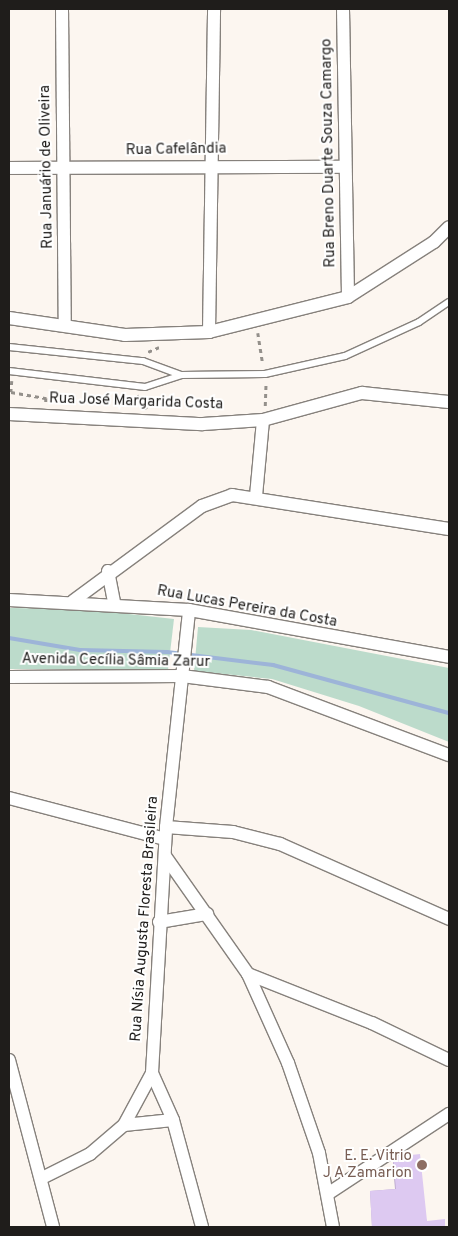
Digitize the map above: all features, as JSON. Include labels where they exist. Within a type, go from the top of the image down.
[{"type":"street","name":"Rua Januário de Oliveira","points":[[62,9],[66,325]]},
{"type":"street","points":[[210,332],[214,166],[214,9]]},
{"type":"street","name":"Rua Breno Duarte Souza Camargo","points":[[343,9],[344,167],[348,297]]},
{"type":"street","name":"Rua Cafelândia","points":[[9,168],[344,167]]},
{"type":"street","points":[[9,318],[125,335],[210,332],[256,322],[348,297],[434,242],[449,227]]},
{"type":"street","name":"Rua José Margarida Costa","points":[[9,414],[203,424],[263,420],[362,394],[446,400]]},
{"type":"street","points":[[256,496],[263,420]]},
{"type":"street","points":[[73,601],[108,571],[202,506],[232,495],[256,496],[449,529]]},
{"type":"street","points":[[108,571],[114,603]]},
{"type":"street","name":"Rua Lucas Pereira da Costa","points":[[9,600],[114,603],[189,610],[449,657]]},
{"type":"street","name":"Rua Nísia Augusta Floresta Brasileira","points":[[42,1178],[90,1154],[124,1125],[152,1072],[159,922],[166,833],[189,610]]},
{"type":"street","name":"Avenida Cecília Sâmia Zarur","points":[[9,677],[183,671],[277,689],[449,755]]},
{"type":"street","points":[[9,798],[166,833],[234,832],[280,844],[449,919]]},
{"type":"street","points":[[165,856],[248,974],[298,1090],[328,1193],[333,1227]]},
{"type":"street","points":[[159,922],[207,914]]},
{"type":"street","points":[[248,974],[372,1023],[449,1060]]},
{"type":"street","points":[[9,1060],[42,1178],[53,1227]]},
{"type":"street","points":[[152,1072],[173,1120],[202,1227]]},
{"type":"street","points":[[328,1193],[449,1114]]},
{"type":"street","points":[[124,1125],[173,1120]]},
{"type":"lane","points":[[9,371],[145,387],[181,375],[265,374],[345,356],[419,322],[449,302]]},
{"type":"lane","points":[[9,346],[143,361],[181,375]]},
{"type":"path","points":[[256,322],[265,374],[266,398]]},
{"type":"path","points":[[11,392],[46,398]]},
{"type":"green space","points":[[9,608],[84,609],[174,619],[168,670],[9,669]]},
{"type":"green space","points":[[198,627],[251,630],[449,668],[449,742],[359,706],[272,679],[194,671]]},
{"type":"building","points":[[420,1154],[427,1221],[445,1219],[445,1227],[372,1227],[370,1191],[396,1189],[393,1157]]},
{"type":"waterway","points":[[9,638],[80,650],[167,652],[273,665],[449,713]]},
{"type":"place","name":"E. E. Vitrio J A Zamarion","points":[[422,1165]]}]
